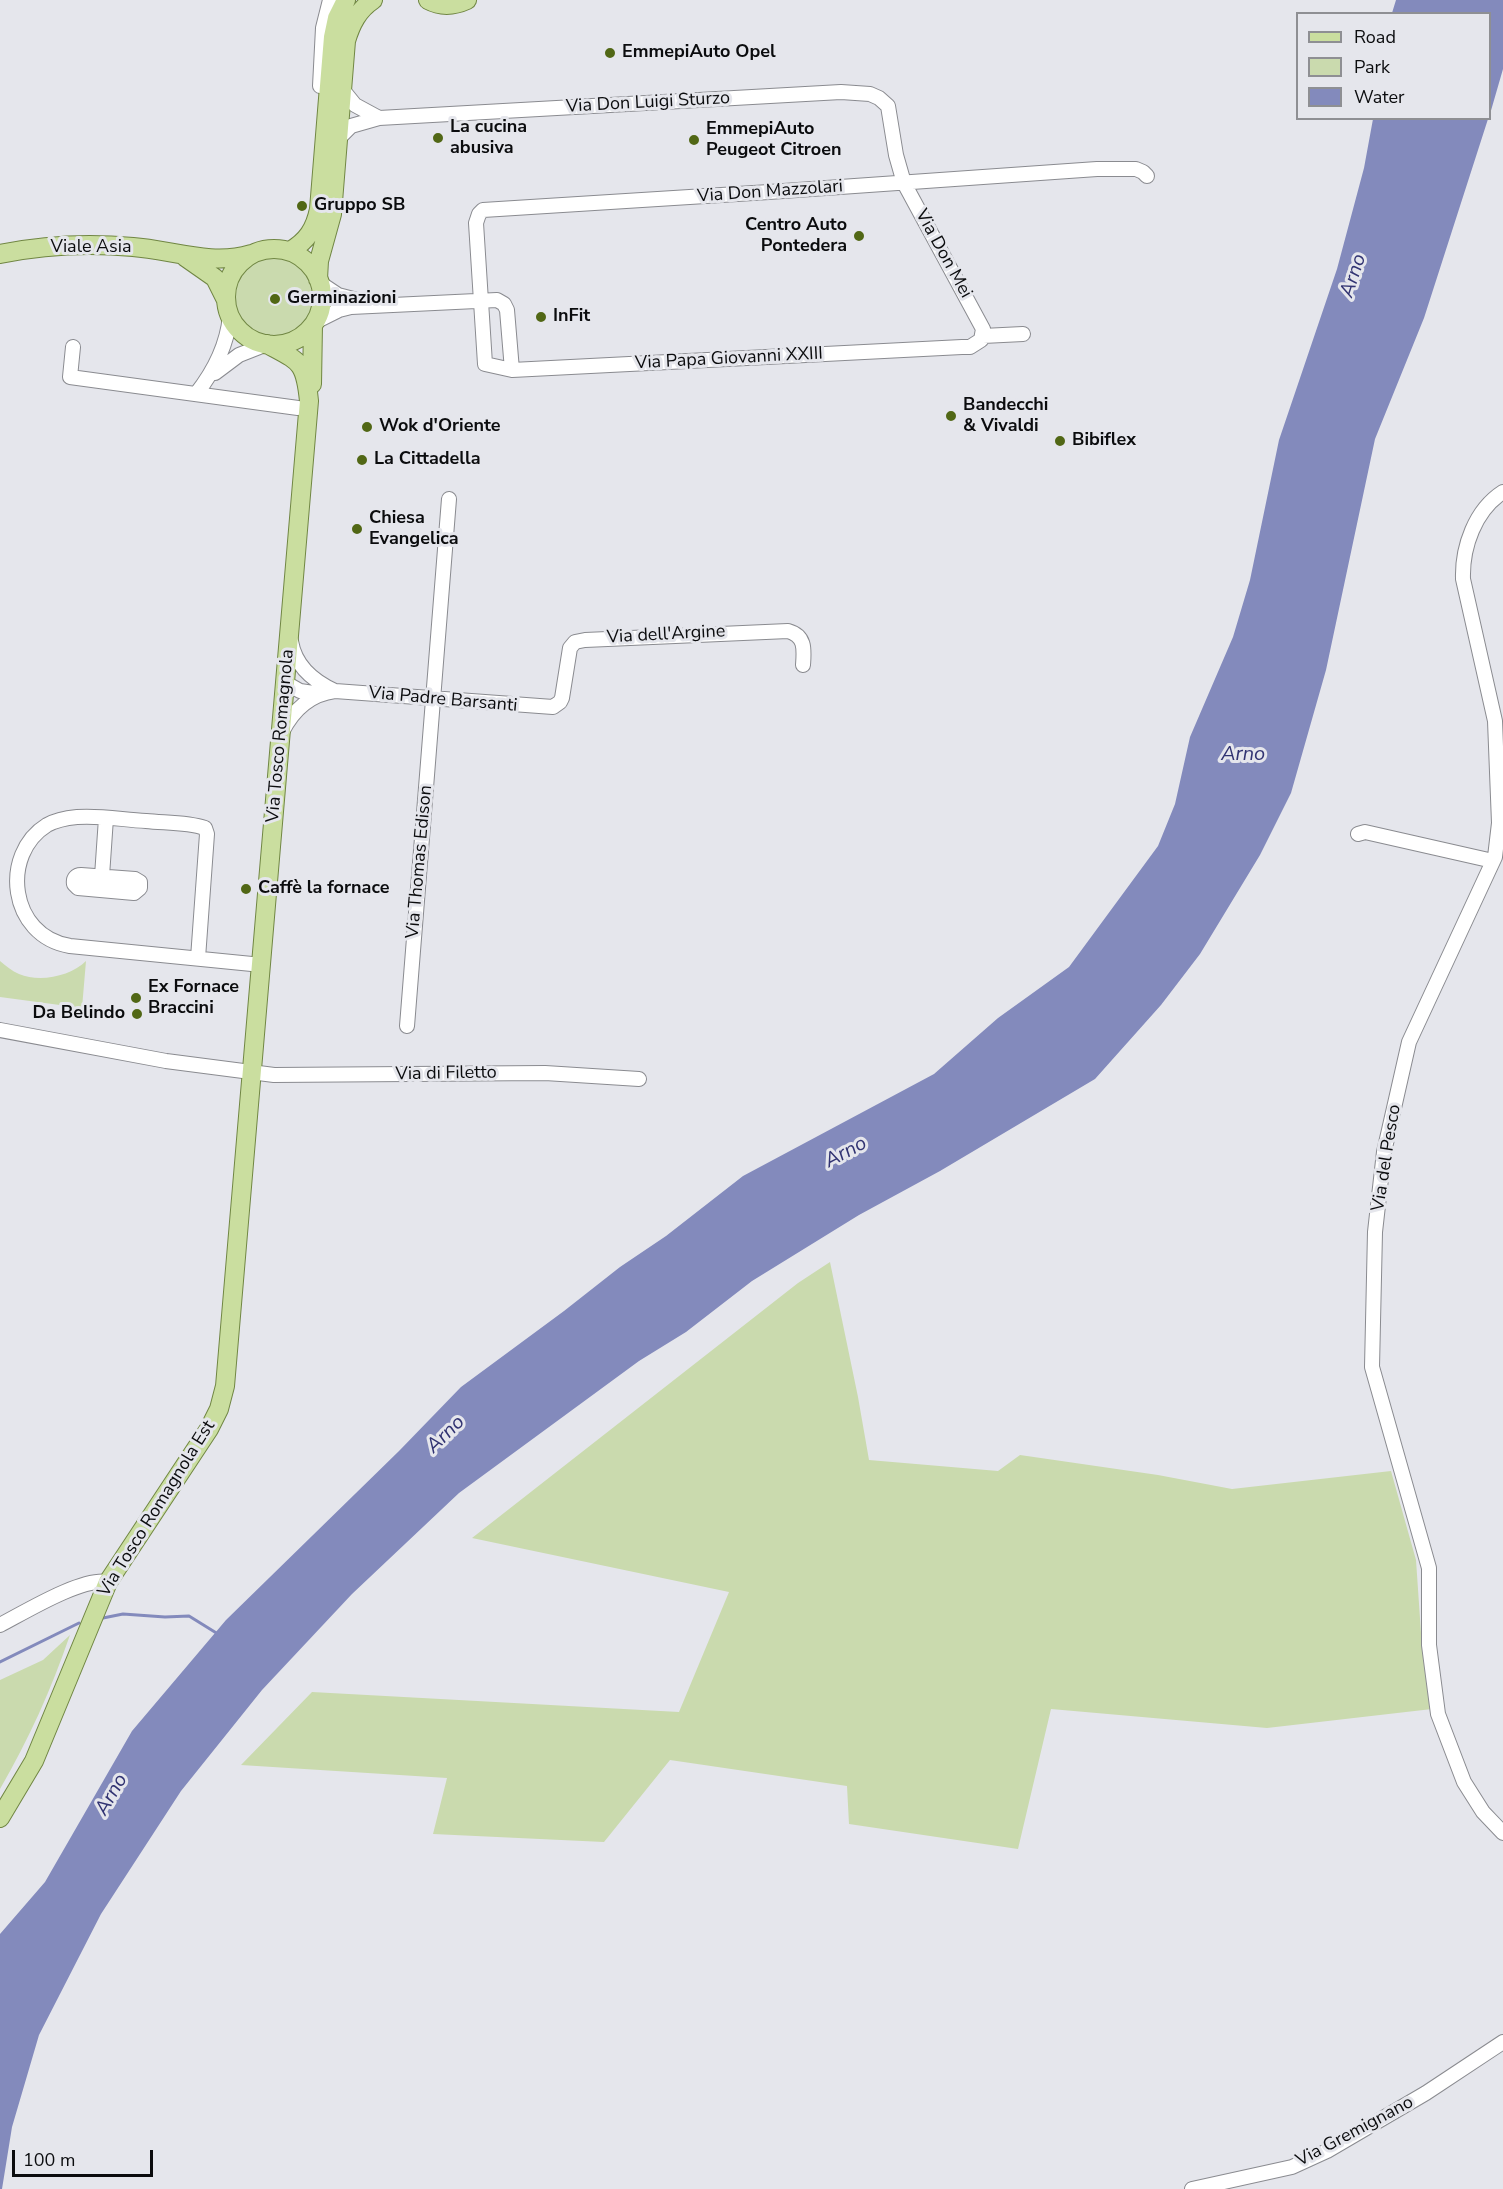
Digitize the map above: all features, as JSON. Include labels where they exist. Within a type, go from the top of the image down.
[{"type":"main road","points":[[290,251],[309,236],[319,209],[333,37],[337,18],[346,0]]},
{"type":"main road","points":[[181,254],[215,278],[228,308],[245,335],[267,344],[290,342],[305,334],[314,323],[321,307],[319,261],[332,214],[346,41],[358,13],[373,0]]},
{"type":"main road","points":[[428,0],[444,5],[454,5],[467,0]]},
{"type":"main road","name":"Viale Asia","points":[[0,254],[49,247],[86,245],[140,247],[224,259],[253,253]]},
{"type":"main road","points":[[228,308],[228,284],[235,269],[253,253],[276,249],[290,251],[307,262],[319,281]]},
{"type":"main road","name":"Via Tosco Romagnola","points":[[303,404],[313,382],[314,323]]},
{"type":"main road","name":"Via Tosco Romagnola","points":[[252,1072],[290,635],[306,378],[302,367],[292,357],[267,344]]},
{"type":"main road","name":"Via Tosco Romagnola Est","points":[[0,1818],[34,1761],[108,1582],[209,1429],[223,1395],[229,1354],[252,1072]]},
{"type":"street","points":[[320,86],[323,28],[330,0]]},
{"type":"street","points":[[342,89],[355,105],[379,118]]},
{"type":"street","name":"Via Don Luigi Sturzo","points":[[338,139],[351,126],[379,118],[860,92],[879,98],[888,106],[892,130]]},
{"type":"street","name":"Via Don Mei","points":[[892,130],[904,183],[978,318],[983,329],[983,336]]},
{"type":"street","name":"Via Don Mazzolari","points":[[482,299],[476,224],[479,214],[487,208],[1124,168],[1136,169],[1147,176]]},
{"type":"street","points":[[319,281],[346,298],[379,305]]},
{"type":"street","points":[[314,323],[339,310],[379,305],[482,299],[499,301],[507,310],[512,370],[486,364],[482,299]]},
{"type":"street","points":[[196,394],[209,378],[226,343],[228,308]]},
{"type":"street","points":[[983,336],[1023,334]]},
{"type":"street","name":"Via Papa Giovanni XXIII","points":[[512,370],[946,349],[970,346],[981,340],[983,336]]},
{"type":"street","points":[[209,378],[239,355],[267,344]]},
{"type":"street","points":[[73,347],[70,377],[196,394],[303,404]]},
{"type":"street","name":"Via del Pesco","points":[[1503,492],[1480,515],[1464,552],[1463,565],[1463,579],[1495,722],[1499,824],[1493,861],[1409,1042],[1383,1164],[1375,1232],[1372,1367],[1429,1568],[1429,1645],[1438,1714],[1464,1782],[1483,1812],[1503,1833]]},
{"type":"street","name":"Via Thomas Edison","points":[[407,1026],[449,499]]},
{"type":"street","name":"Via dell'Argine","points":[[552,708],[561,701],[569,651],[579,640],[789,631],[802,639],[803,665]]},
{"type":"street","name":"Via Padre Barsanti","points":[[290,635],[297,659],[312,677],[335,691]]},
{"type":"street","points":[[286,683],[303,677],[312,677]]},
{"type":"street","name":"Via Padre Barsanti","points":[[286,683],[300,691],[320,694],[335,691],[552,708]]},
{"type":"street","name":"Via Padre Barsanti","points":[[282,732],[290,718],[302,705],[320,694]]},
{"type":"street","points":[[198,958],[206,829],[106,818],[64,819],[46,825],[31,839],[21,854],[15,879],[18,903],[32,927],[44,936],[65,945],[262,965]]},
{"type":"street","points":[[102,876],[106,818]]},
{"type":"street","points":[[1358,834],[1365,832],[1493,861]]},
{"type":"street","name":"Via di Filetto","points":[[0,1030],[171,1062],[290,1076],[544,1073],[639,1079]]},
{"type":"street","points":[[0,1625],[82,1585],[98,1581],[108,1582]]},
{"type":"street","name":"Via Gremignano","points":[[1192,2189],[1292,2167],[1327,2151],[1426,2093],[1503,2042]]},
{"type":"green space","points":[[274,257],[289,260],[302,269],[311,282],[314,297],[311,312],[302,325],[289,334],[274,337],[259,334],[246,325],[237,312],[234,297],[237,282],[246,269],[259,260]]},
{"type":"green space","points":[[0,961],[19,974],[45,978],[72,971],[86,961],[82,1008],[0,997]]},
{"type":"green space","points":[[830,1262],[869,1460],[998,1471],[1020,1455],[1158,1475],[1232,1489],[1391,1471],[1416,1560],[1421,1633],[1432,1709],[1267,1728],[1051,1709],[1018,1849],[849,1824],[847,1786],[670,1760],[604,1842],[433,1834],[447,1778],[241,1765],[312,1692],[679,1712],[729,1592],[472,1538],[798,1283]]},
{"type":"green space","points":[[70,1635],[39,1714],[0,1789],[0,1680],[43,1660]]},
{"type":"water","points":[[1396,0],[1503,0],[1503,69],[1491,111],[1491,12],[1392,12]]},
{"type":"water","name":"Arno","points":[[1373,120],[1488,120],[1424,318],[1375,439],[1326,670],[1291,793],[1260,855],[1200,954],[1161,1005],[1095,1079],[940,1171],[859,1215],[752,1281],[686,1332],[639,1361],[459,1493],[352,1594],[262,1690],[181,1791],[101,1914],[39,2035],[12,2127],[2,2189],[0,2189],[0,1934],[45,1882],[132,1731],[226,1620],[461,1387],[620,1267],[666,1236],[743,1176],[934,1074],[998,1018],[1069,967],[1158,846],[1175,804],[1190,737],[1233,637],[1250,580],[1279,440],[1337,269],[1364,168]]},
{"type":"waterway","points":[[103,1618],[123,1614],[189,1616],[218,1634]]},
{"type":"waterway","points":[[0,1662],[79,1623]]},
{"type":"place","name":"EmmepiAuto Opel","points":[[610,53]]},
{"type":"place","name":"La cucina abusiva","points":[[438,138]]},
{"type":"place","name":"EmmepiAuto Peugeot Citroen","points":[[694,140]]},
{"type":"place","name":"Gruppo SB","points":[[302,206]]},
{"type":"place","name":"Centro Auto Pontedera","points":[[859,236]]},
{"type":"place","name":"Germinazioni","points":[[275,299]]},
{"type":"place","name":"InFit","points":[[541,317]]},
{"type":"place","name":"Bandecchi & Vivaldi","points":[[951,416]]},
{"type":"place","name":"Wok d'Oriente","points":[[367,427]]},
{"type":"place","name":"Bibiflex","points":[[1060,441]]},
{"type":"place","name":"La Cittadella","points":[[362,460]]},
{"type":"place","name":"Chiesa Evangelica","points":[[357,529]]},
{"type":"place","name":"Caffè la fornace","points":[[246,889]]},
{"type":"place","name":"Ex Fornace Braccini","points":[[136,998]]},
{"type":"place","name":"Da Belindo","points":[[137,1014]]}]
